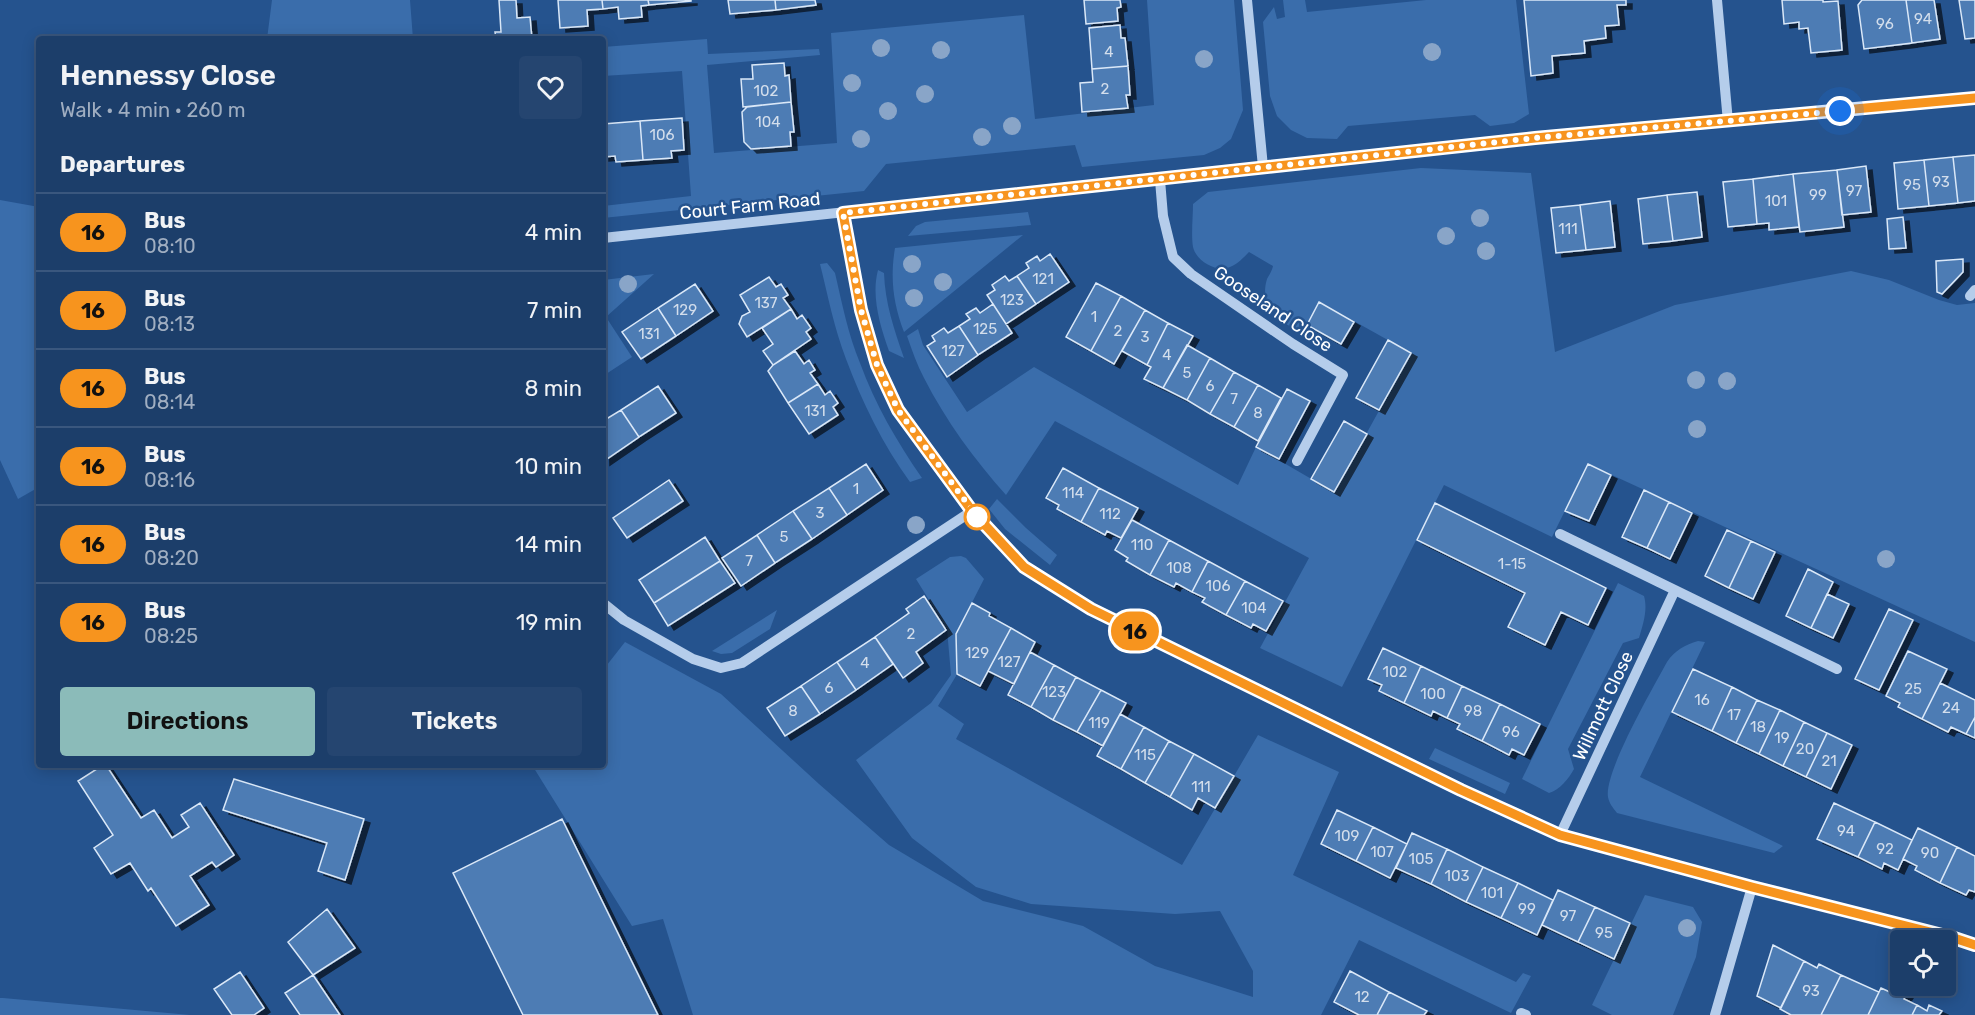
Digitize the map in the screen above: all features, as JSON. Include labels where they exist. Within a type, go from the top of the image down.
[{"type":"street","points":[[1247,0],[1263,167]]},
{"type":"street","points":[[1717,0],[1728,122]]},
{"type":"street","name":"Court Farm Road","points":[[606,238],[1535,138],[1975,98]]},
{"type":"street","name":"Gooseland Close","points":[[1160,180],[1163,216],[1173,257],[1191,274],[1293,344],[1343,375],[1297,461]]},
{"type":"street","points":[[843,213],[861,310],[877,365],[898,410],[972,511],[1024,567],[1091,609],[1461,790],[1560,835],[1975,945]]},
{"type":"street","points":[[606,605],[624,620],[693,659],[722,668],[742,663],[972,511]]},
{"type":"street","points":[[1560,534],[1837,669]]},
{"type":"street","name":"Willmott Close","points":[[1560,835],[1675,590]]},
{"type":"street","points":[[1715,1015],[1752,887]]},
{"type":"shaded area","points":[[272,0],[410,0],[413,36],[267,36]]},
{"type":"shaded area","points":[[1147,0],[1234,0],[1243,110],[1231,139],[1220,148],[1204,155],[1082,167],[1075,145],[886,164],[864,191],[606,218],[606,206],[691,196],[682,71],[606,76],[606,47],[707,39],[708,54],[819,49],[820,55],[707,65],[714,153],[837,143],[831,33],[1024,15],[1035,119],[1154,105]]},
{"type":"shaded area","points":[[1283,0],[1305,0],[1307,12],[1426,0],[1516,0],[1529,114],[1514,123],[1490,126],[1475,115],[1348,126],[1337,139],[1307,138],[1291,130],[1277,116],[1270,96],[1263,22],[1274,7],[1277,19],[1285,17]]},
{"type":"shaded area","points":[[1421,168],[1531,173],[1555,352],[1675,305],[1851,271],[1889,280],[1957,305],[1975,303],[1975,642],[1588,464],[1552,537],[1444,485],[1342,687],[1260,648],[1309,558],[1055,421],[1006,495],[951,424],[921,373],[907,336],[918,329],[923,345],[967,412],[1034,367],[1238,485],[1256,447],[1334,492],[1411,353],[1320,302],[1307,325],[1299,330],[1291,327],[1277,317],[1268,304],[1265,288],[1273,266],[1249,252],[1239,262],[1227,268],[1216,268],[1201,260],[1192,242],[1193,204],[1208,192]]},
{"type":"shaded area","points":[[0,200],[36,206],[36,489],[18,499],[0,460]]},
{"type":"shaded area","points":[[1028,212],[1031,225],[908,236],[916,226],[925,222]]},
{"type":"shaded area","points":[[1023,235],[904,332],[897,311],[894,290],[895,248]]},
{"type":"shaded area","points":[[827,263],[835,273],[852,341],[872,393],[895,437],[922,478],[910,482],[882,438],[859,391],[842,347],[820,264]]},
{"type":"shaded area","points":[[878,270],[884,273],[888,305],[904,358],[889,351],[882,331],[876,300]]},
{"type":"shaded area","points":[[654,274],[606,317],[606,280]]},
{"type":"shaded area","points":[[606,317],[632,357],[606,374]]},
{"type":"shaded area","points":[[997,499],[1057,555],[1050,565],[1005,529],[989,509]]},
{"type":"shaded area","points":[[950,557],[966,558],[984,579],[956,634],[956,676],[938,706],[964,724],[956,739],[1182,865],[1258,735],[1339,772],[1293,875],[1516,982],[1523,973],[1531,976],[1511,1013],[1359,940],[1321,1015],[693,1015],[663,919],[632,926],[534,768],[606,768],[606,666],[625,642],[721,694],[889,845],[983,901],[1083,926],[1155,966],[1253,997],[1253,971],[1220,911],[1175,914],[1031,904],[976,887],[912,838],[856,760],[931,703],[951,675],[947,629],[916,579]]},
{"type":"shaded area","points":[[1618,583],[1644,596],[1645,612],[1639,638],[1623,643],[1568,749],[1574,769],[1567,780],[1549,793],[1522,779]]},
{"type":"shaded area","points":[[777,610],[770,629],[732,653],[721,654],[712,651]]},
{"type":"shaded area","points":[[1698,641],[1705,642],[1640,777],[1783,846],[1774,853],[1617,813],[1609,801],[1609,785],[1621,750],[1667,662],[1681,648]]},
{"type":"shaded area","points":[[1435,748],[1510,783],[1505,794],[1429,759]]},
{"type":"shaded area","points":[[1645,895],[1693,907],[1702,922],[1696,957],[1673,1015],[1612,1015],[1592,1005]]},
{"type":"shaded area","points":[[0,998],[3,998],[190,1015],[0,1015]]},
{"type":"building","points":[[499,0],[516,0],[517,18],[530,17],[532,36],[496,36],[495,32],[501,32]]},
{"type":"building","points":[[558,0],[602,0],[603,9],[587,10],[588,26],[560,28]]},
{"type":"building","points":[[602,0],[648,0],[649,5],[641,6],[642,17],[619,19],[618,7],[603,9]]},
{"type":"building","points":[[648,0],[691,0],[691,1],[649,5]]},
{"type":"building","points":[[728,0],[775,0],[776,10],[730,14]]},
{"type":"building","points":[[775,0],[815,0],[816,5],[776,10]]},
{"type":"building","points":[[1084,0],[1120,0],[1121,7],[1117,8],[1118,21],[1086,24]]},
{"type":"building","points":[[1524,0],[1626,0],[1626,5],[1617,5],[1619,25],[1605,26],[1606,38],[1584,41],[1585,53],[1552,56],[1553,73],[1531,76]]},
{"type":"building","points":[[1782,0],[1838,1],[1842,50],[1811,53],[1808,28],[1799,29],[1799,22],[1784,24]]},
{"type":"building","points":[[1862,0],[1906,0],[1912,43],[1864,49],[1858,5]]},
{"type":"building","points":[[1906,0],[1934,0],[1940,39],[1912,43]]},
{"type":"building","points":[[1959,0],[1975,0],[1975,38],[1965,39]]},
{"type":"building","points":[[1120,25],[1121,38],[1125,38],[1128,66],[1092,69],[1089,28]]},
{"type":"building","points":[[784,63],[785,76],[789,75],[791,102],[743,107],[741,79],[753,79],[752,65]]},
{"type":"building","points":[[1128,66],[1130,95],[1126,95],[1128,108],[1082,112],[1080,83],[1093,82],[1092,69]]},
{"type":"building","points":[[791,102],[794,132],[790,132],[791,146],[751,149],[744,142],[742,112],[747,107]]},
{"type":"building","points":[[682,118],[684,150],[671,151],[672,158],[643,160],[640,121]]},
{"type":"building","points":[[640,121],[643,160],[616,162],[615,156],[606,157],[606,124]]},
{"type":"building","points":[[1975,155],[1975,201],[1958,203],[1953,157]]},
{"type":"building","points":[[1953,157],[1958,203],[1929,206],[1924,160]]},
{"type":"building","points":[[1924,160],[1929,206],[1898,209],[1894,163]]},
{"type":"building","points":[[1866,166],[1871,212],[1842,215],[1837,170]]},
{"type":"building","points":[[1837,170],[1844,227],[1800,232],[1793,174]]},
{"type":"building","points":[[1793,174],[1799,227],[1769,230],[1769,223],[1757,224],[1753,179]]},
{"type":"building","points":[[1753,179],[1757,224],[1728,227],[1723,182]]},
{"type":"building","points":[[1697,192],[1702,237],[1673,241],[1667,195]]},
{"type":"building","points":[[1667,195],[1673,241],[1643,244],[1638,199]]},
{"type":"building","points":[[1610,201],[1615,247],[1586,250],[1580,205]]},
{"type":"building","points":[[1580,205],[1586,250],[1556,253],[1551,208]]},
{"type":"building","points":[[1903,217],[1906,248],[1889,249],[1887,219]]},
{"type":"building","points":[[1050,254],[1069,282],[1036,304],[1017,276],[1029,268],[1026,263],[1037,256],[1040,261]]},
{"type":"building","points":[[1963,259],[1963,272],[1942,294],[1937,292],[1936,261]]},
{"type":"building","points":[[1005,276],[1009,281],[1017,276],[1036,304],[1006,324],[987,295],[995,290],[992,285]]},
{"type":"building","points":[[769,277],[776,287],[781,284],[788,295],[783,298],[791,309],[747,337],[739,324],[742,316],[750,312],[740,295]]},
{"type":"building","points":[[1096,283],[1121,296],[1091,351],[1066,337]]},
{"type":"building","points":[[695,284],[713,311],[676,336],[658,308]]},
{"type":"building","points":[[1121,296],[1145,310],[1114,364],[1091,351]]},
{"type":"building","points":[[1319,302],[1354,322],[1341,344],[1307,325]]},
{"type":"building","points":[[993,304],[1012,333],[978,355],[959,326],[970,319],[966,314],[976,308],[980,313]]},
{"type":"building","points":[[658,308],[676,336],[641,359],[622,332]]},
{"type":"building","points":[[791,309],[797,319],[802,315],[811,328],[806,332],[811,339],[773,365],[763,351],[773,344],[762,328]]},
{"type":"building","points":[[1145,310],[1168,323],[1147,365],[1122,351]]},
{"type":"building","points":[[1168,323],[1193,336],[1163,388],[1144,379],[1151,367],[1147,365]]},
{"type":"building","points":[[959,326],[978,355],[947,377],[927,346],[935,341],[932,336],[944,328],[948,333]]},
{"type":"building","points":[[1388,340],[1411,353],[1379,410],[1356,398]]},
{"type":"building","points":[[1187,345],[1210,358],[1187,400],[1163,388]]},
{"type":"building","points":[[795,351],[804,364],[809,360],[815,370],[810,373],[818,384],[788,403],[768,371],[773,365]]},
{"type":"building","points":[[1210,358],[1234,372],[1210,414],[1187,400]]},
{"type":"building","points":[[1234,372],[1258,385],[1234,427],[1210,414]]},
{"type":"building","points":[[818,384],[825,395],[830,391],[838,403],[833,407],[838,415],[809,434],[788,403]]},
{"type":"building","points":[[1258,385],[1281,398],[1258,441],[1234,427]]},
{"type":"building","points":[[658,386],[676,413],[639,437],[621,410]]},
{"type":"building","points":[[1287,389],[1310,401],[1279,459],[1256,447]]},
{"type":"building","points":[[621,410],[639,437],[606,460],[606,419]]},
{"type":"building","points":[[1344,421],[1367,434],[1334,492],[1311,479]]},
{"type":"building","points":[[866,464],[883,490],[847,515],[829,488]]},
{"type":"building","points":[[1588,464],[1611,475],[1589,521],[1565,511]]},
{"type":"building","points":[[1063,468],[1099,488],[1081,522],[1057,509],[1059,505],[1046,498]]},
{"type":"building","points":[[669,480],[683,501],[627,538],[613,518]]},
{"type":"building","points":[[829,488],[847,515],[812,539],[793,511]]},
{"type":"building","points":[[1099,488],[1138,508],[1121,538],[1107,531],[1105,535],[1081,522]]},
{"type":"building","points":[[1644,490],[1669,502],[1647,548],[1622,537]]},
{"type":"building","points":[[1669,502],[1692,513],[1670,559],[1647,548]]},
{"type":"building","points":[[1435,503],[1606,588],[1588,625],[1561,612],[1545,645],[1508,627],[1525,593],[1417,540]]},
{"type":"building","points":[[793,511],[812,539],[775,563],[757,535]]},
{"type":"building","points":[[1132,520],[1169,540],[1150,575],[1126,561],[1128,558],[1115,550]]},
{"type":"building","points":[[1727,530],[1751,541],[1729,588],[1705,576]]},
{"type":"building","points":[[757,535],[775,563],[741,586],[722,558]]},
{"type":"building","points":[[705,537],[720,561],[654,603],[639,580]]},
{"type":"building","points":[[1169,540],[1208,561],[1192,592],[1176,583],[1174,587],[1150,575]]},
{"type":"building","points":[[1751,541],[1775,552],[1753,599],[1729,588]]},
{"type":"building","points":[[720,561],[735,583],[668,626],[654,603]]},
{"type":"building","points":[[1208,561],[1245,581],[1226,615],[1202,602],[1205,598],[1192,592]]},
{"type":"building","points":[[1808,569],[1833,582],[1811,628],[1786,616]]},
{"type":"building","points":[[1245,581],[1283,601],[1266,631],[1253,624],[1251,628],[1226,615]]},
{"type":"building","points":[[1827,594],[1849,604],[1833,638],[1811,628]]},
{"type":"building","points":[[924,596],[946,630],[916,652],[923,663],[903,678],[875,637],[909,613],[906,609]]},
{"type":"building","points":[[972,603],[1011,628],[980,686],[957,674],[956,634]]},
{"type":"building","points":[[1889,609],[1913,620],[1879,690],[1855,679]]},
{"type":"building","points":[[1011,628],[1035,642],[1014,684],[988,671]]},
{"type":"building","points":[[875,637],[893,664],[856,690],[837,662]]},
{"type":"building","points":[[1383,648],[1421,666],[1404,703],[1379,691],[1382,685],[1368,679]]},
{"type":"building","points":[[1908,651],[1947,669],[1922,719],[1898,707],[1900,703],[1886,696]]},
{"type":"building","points":[[1030,652],[1054,665],[1031,707],[1008,695]]},
{"type":"building","points":[[837,662],[856,690],[820,714],[801,686]]},
{"type":"building","points":[[1054,665],[1076,677],[1053,720],[1031,707]]},
{"type":"building","points":[[1421,666],[1462,686],[1447,718],[1433,711],[1431,716],[1404,703]]},
{"type":"building","points":[[1693,669],[1732,687],[1712,731],[1672,712]]},
{"type":"building","points":[[1076,677],[1101,690],[1077,732],[1053,720]]},
{"type":"building","points":[[1940,683],[1975,700],[1975,717],[1966,734],[1951,727],[1948,732],[1922,719]]},
{"type":"building","points":[[801,686],[820,714],[785,736],[767,708]]},
{"type":"building","points":[[1462,686],[1500,704],[1482,741],[1457,729],[1460,724],[1447,718]]},
{"type":"building","points":[[1732,687],[1757,700],[1736,743],[1712,731]]},
{"type":"building","points":[[1101,690],[1126,703],[1103,746],[1077,732]]},
{"type":"building","points":[[1757,700],[1780,710],[1759,754],[1736,743]]},
{"type":"building","points":[[1500,704],[1540,724],[1524,755],[1512,749],[1509,755],[1482,741]]},
{"type":"building","points":[[1780,710],[1804,722],[1783,766],[1759,754]]},
{"type":"building","points":[[1120,714],[1144,727],[1121,769],[1097,756]]},
{"type":"building","points":[[1975,717],[1975,738],[1966,734]]},
{"type":"building","points":[[1804,722],[1827,733],[1806,777],[1783,766]]},
{"type":"building","points":[[1144,727],[1169,741],[1145,783],[1121,769]]},
{"type":"building","points":[[1827,733],[1852,745],[1831,789],[1806,777]]},
{"type":"building","points":[[1169,741],[1194,754],[1170,797],[1145,783]]},
{"type":"building","points":[[1194,754],[1234,776],[1215,808],[1198,798],[1192,810],[1170,797]]},
{"type":"building","points":[[98,768],[108,768],[141,818],[154,810],[172,838],[189,827],[181,815],[200,803],[234,855],[216,867],[212,862],[190,876],[209,905],[176,926],[151,888],[148,891],[130,863],[111,874],[94,848],[113,835],[78,781]]},
{"type":"building","points":[[234,779],[364,819],[345,880],[318,871],[327,843],[223,810]]},
{"type":"building","points":[[1834,803],[1875,822],[1858,857],[1817,839]]},
{"type":"building","points":[[1337,810],[1373,827],[1356,861],[1321,844]]},
{"type":"building","points":[[562,819],[658,1015],[523,1015],[453,873]]},
{"type":"building","points":[[1875,822],[1912,840],[1898,870],[1884,863],[1882,869],[1858,857]]},
{"type":"building","points":[[1373,827],[1407,844],[1390,878],[1356,861]]},
{"type":"building","points":[[1918,828],[1957,847],[1940,883],[1915,870],[1917,866],[1903,859]]},
{"type":"building","points":[[1412,833],[1447,849],[1431,884],[1396,868]]},
{"type":"building","points":[[1957,847],[1975,856],[1975,892],[1969,890],[1966,895],[1940,883]]},
{"type":"building","points":[[1447,849],[1483,867],[1466,902],[1431,884]]},
{"type":"building","points":[[1483,867],[1518,883],[1501,918],[1466,902]]},
{"type":"building","points":[[1518,883],[1553,900],[1537,935],[1501,918]]},
{"type":"building","points":[[1558,890],[1595,907],[1578,942],[1542,925]]},
{"type":"building","points":[[1595,907],[1630,923],[1614,959],[1578,942]]},
{"type":"building","points":[[327,909],[355,948],[313,975],[288,942]]},
{"type":"building","points":[[1773,945],[1804,961],[1781,1008],[1757,996]]},
{"type":"building","points":[[1804,961],[1817,968],[1819,964],[1841,975],[1821,1015],[1791,1015],[1780,1009]]},
{"type":"building","points":[[1350,971],[1389,992],[1377,1015],[1359,1015],[1334,1002]]},
{"type":"building","points":[[240,972],[264,1008],[254,1015],[232,1015],[214,989]]},
{"type":"building","points":[[313,975],[340,1015],[300,1015],[285,993]]},
{"type":"building","points":[[1841,975],[1879,992],[1868,1015],[1821,1015]]},
{"type":"building","points":[[1881,988],[1890,992],[1890,996],[1906,996],[1904,999],[1917,1005],[1912,1015],[1868,1015]]},
{"type":"building","points":[[1389,992],[1427,1011],[1424,1015],[1377,1015]]},
{"type":"building","points":[[1917,1005],[1927,1011],[1929,1005],[1942,1011],[1939,1015],[1912,1015]]},
{"type":"bus line","name":"16","points":[[1975,98],[1535,138],[843,213],[861,310],[877,365],[898,410],[972,511],[1024,567],[1091,609],[1461,790],[1560,835],[1975,945]]},
{"type":"route","points":[[977,517],[898,410],[877,365],[861,310],[843,213],[1535,138],[1840,111]]}]
